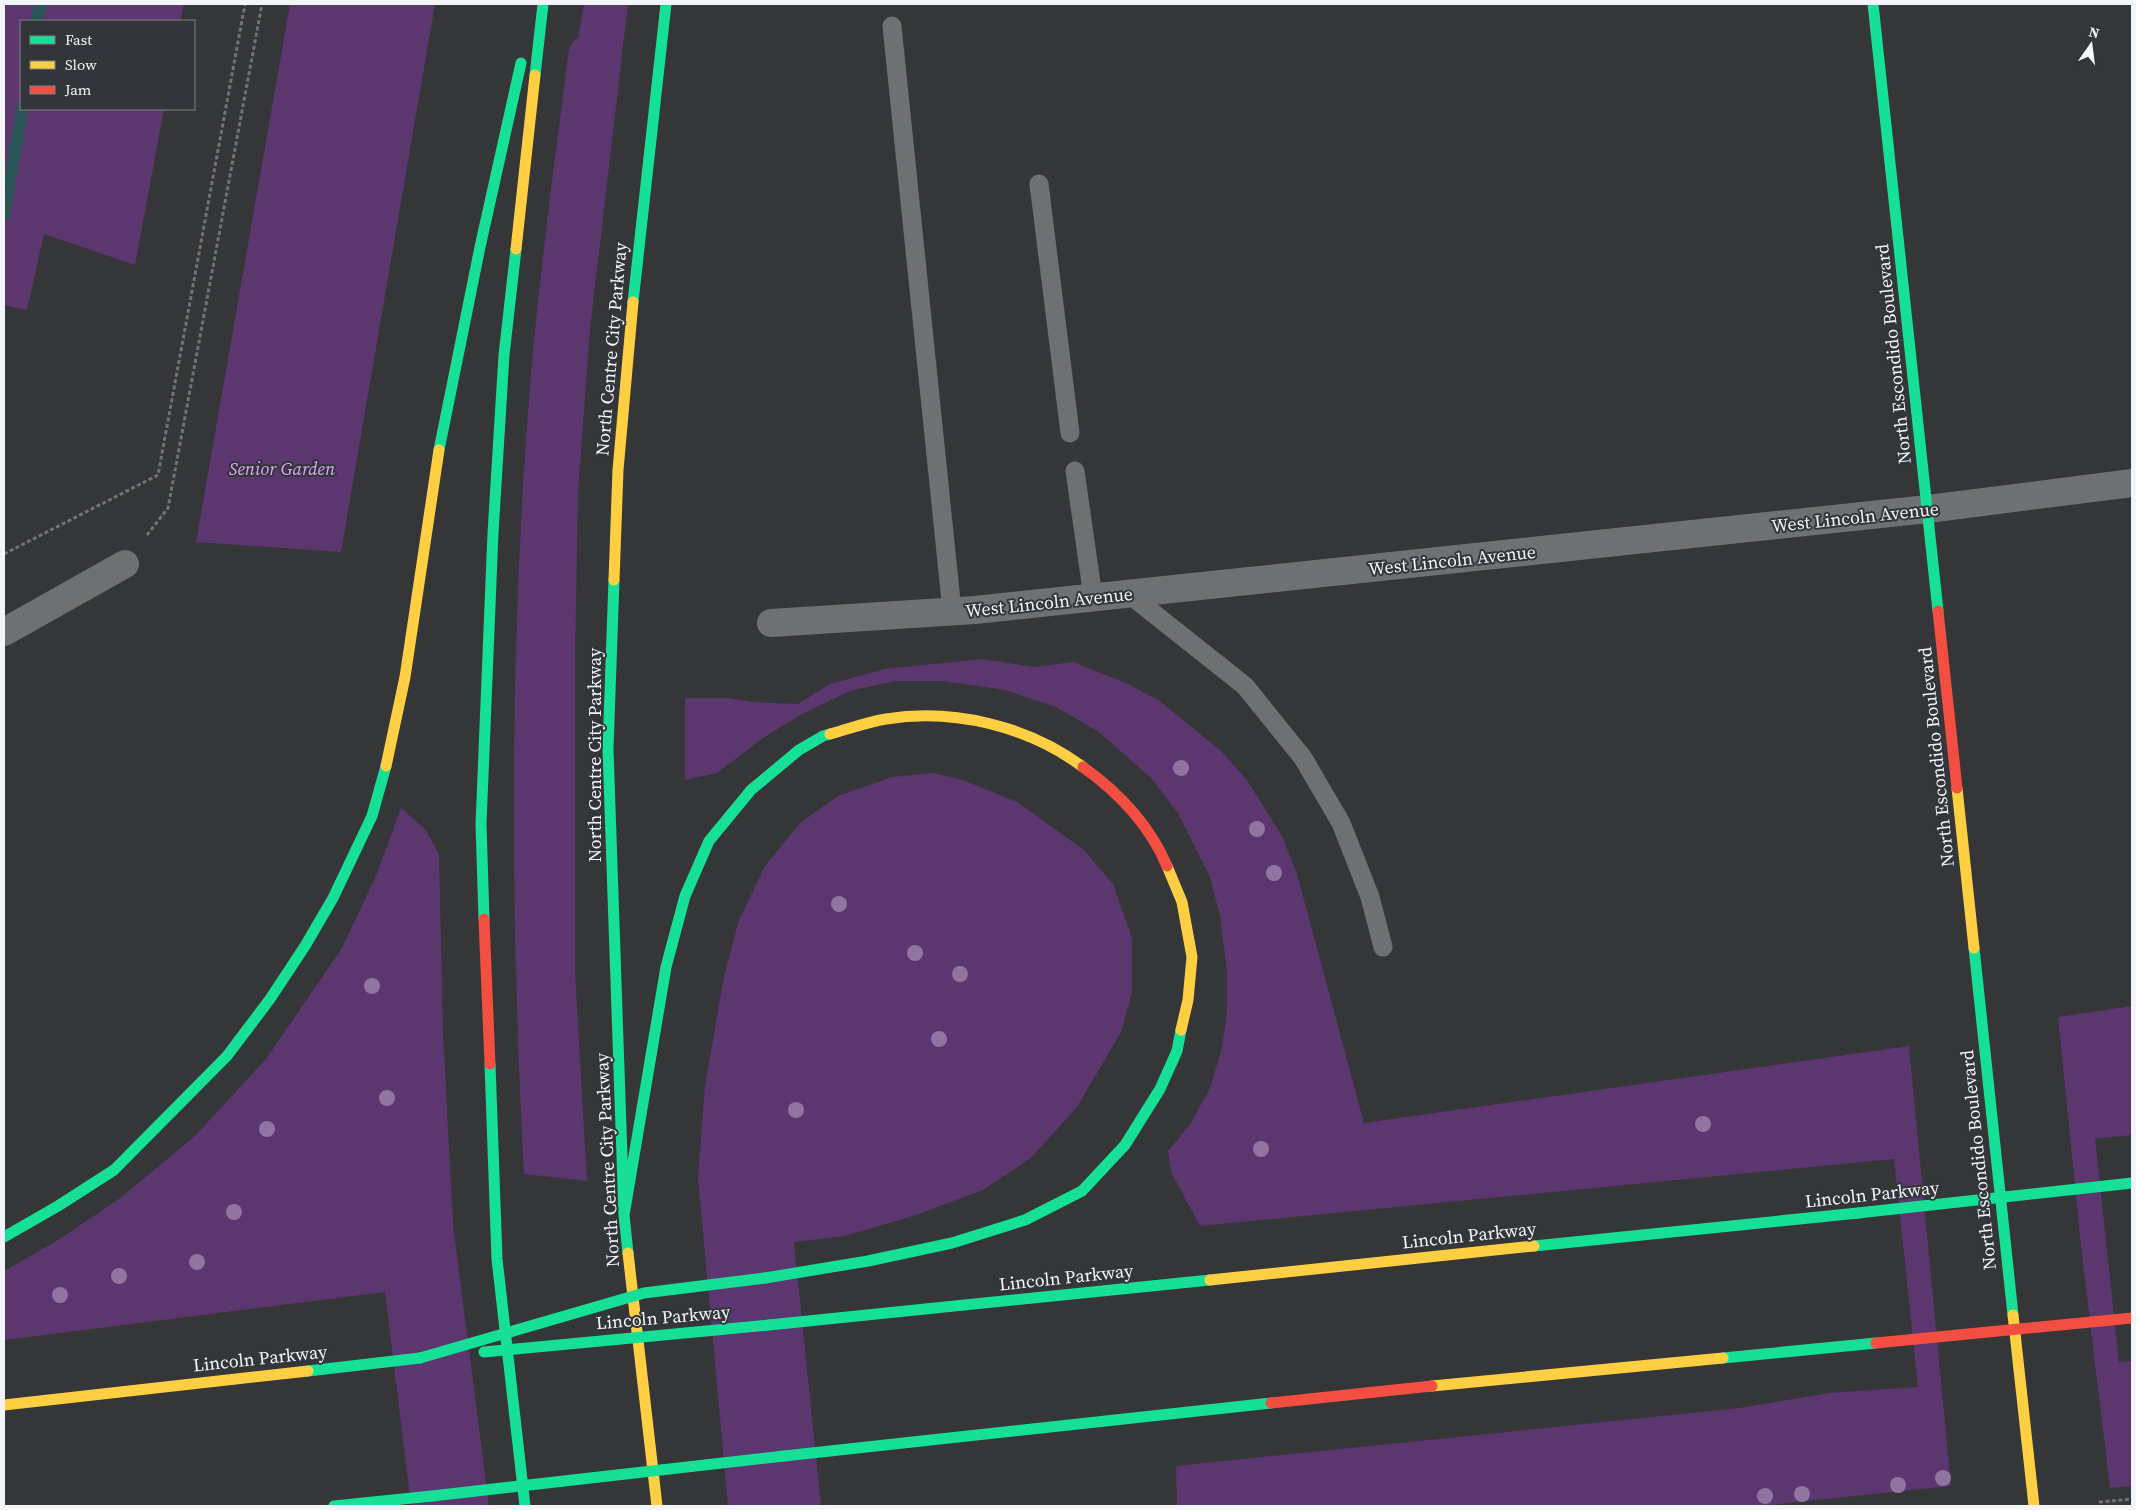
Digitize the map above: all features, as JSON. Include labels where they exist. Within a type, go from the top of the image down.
[{"type":"main road","points":[[528,33],[534,4]]},
{"type":"main road","points":[[525,1506],[497,1259],[481,824],[493,533],[504,355],[543,4]]},
{"type":"main road","name":"North Centre City Parkway","points":[[657,1506],[624,1216],[608,749],[618,470],[639,239],[666,4]]},
{"type":"main road","name":"North Escondido Boulevard","points":[[1874,4],[1983,1046],[2034,1506]]},
{"type":"main road","points":[[4,1237],[58,1206],[114,1170],[227,1056],[270,999],[305,946],[333,898],[372,816],[392,746],[407,662],[438,454],[478,257],[523,52]]},
{"type":"main road","points":[[420,1358],[644,1292],[765,1278],[868,1261],[952,1243],[1025,1220],[1082,1192],[1125,1145],[1160,1089],[1177,1051],[1188,1000],[1192,957],[1182,902],[1165,861],[1141,821],[1107,784],[1066,754],[1019,733],[972,719],[925,715],[885,718],[823,736],[799,750],[751,790],[709,841],[685,896],[666,967],[624,1216]]},
{"type":"main road","name":"Lincoln Parkway","points":[[4,1405],[420,1358],[769,1325],[2132,1183]]},
{"type":"main road","points":[[334,1506],[1380,1391],[2132,1318]]},
{"type":"street","name":"West Lincoln Avenue","points":[[771,623],[952,612],[1129,594],[1928,509],[2132,483]]},
{"type":"street","points":[[4,632],[125,564]]},
{"type":"lane","points":[[892,26],[952,612]]},
{"type":"lane","points":[[1039,184],[1070,433]]},
{"type":"lane","points":[[1075,471],[1094,597]]},
{"type":"lane","points":[[1129,594],[1245,686],[1303,758],[1341,823],[1370,897],[1383,947]]},
{"type":"path","points":[[4,554],[158,475],[244,4]]},
{"type":"path","points":[[125,564],[168,508],[262,4]]},
{"type":"path","points":[[2099,1502],[2132,1499]]},
{"type":"green space","points":[[4,4],[184,4],[180,20],[20,20],[20,110],[164,110],[135,265],[44,234],[27,310],[4,305]]},
{"type":"green space","name":"Senior Garden","points":[[290,4],[435,4],[341,552],[196,542]]},
{"type":"green space","points":[[584,4],[628,4],[590,329],[578,492],[575,659],[575,972],[587,1181],[524,1174],[519,1076],[514,879],[515,681],[518,583],[530,386],[538,301],[569,48],[575,39],[578,38]]},
{"type":"green space","points":[[982,659],[1034,667],[1073,662],[1128,684],[1160,701],[1222,752],[1247,780],[1282,836],[1297,874],[1364,1123],[1909,1046],[1951,1486],[1760,1506],[1177,1506],[1176,1466],[1739,1408],[1829,1393],[1918,1387],[1894,1159],[1200,1226],[1171,1172],[1168,1151],[1191,1123],[1210,1088],[1222,1048],[1227,1011],[1227,970],[1220,916],[1210,877],[1178,813],[1151,778],[1099,732],[1056,707],[1005,690],[943,681],[895,681],[850,691],[802,714],[763,738],[717,773],[685,780],[685,698],[729,698],[753,702],[798,704],[830,684],[884,669]]},
{"type":"green space","points":[[933,773],[963,780],[1017,802],[1084,850],[1113,884],[1132,938],[1132,993],[1121,1032],[1077,1107],[1031,1158],[983,1190],[910,1217],[844,1236],[794,1242],[821,1506],[728,1506],[698,1177],[705,1086],[724,976],[739,920],[765,866],[800,823],[838,796],[892,777]]},
{"type":"green space","points":[[401,808],[425,829],[439,854],[443,1031],[453,1225],[489,1506],[411,1506],[385,1292],[4,1340],[4,1271],[58,1240],[119,1199],[195,1136],[266,1059],[342,948],[378,871]]},
{"type":"green space","points":[[2132,1006],[2132,1135],[2095,1139],[2119,1362],[2132,1361],[2132,1486],[2110,1488],[2082,1255],[2058,1017]]},
{"type":"waterway","points":[[37,20],[40,4]]},
{"type":"waterway","points":[[4,216],[22,110]]},
{"type":"traffic: fast","points":[[535,75],[543,4]]},
{"type":"traffic: fast","points":[[633,302],[666,4]]},
{"type":"traffic: fast","points":[[1873,4],[1938,611]]},
{"type":"traffic: fast","points":[[439,450],[480,247],[521,63]]},
{"type":"traffic: fast","points":[[484,919],[481,824],[493,533],[504,355],[516,249]]},
{"type":"traffic: fast","points":[[614,580],[608,749],[624,1215],[628,1253]]},
{"type":"traffic: fast","points":[[624,1215],[666,967],[685,896],[709,841],[751,790],[799,750],[830,734]]},
{"type":"traffic: fast","points":[[4,1237],[58,1206],[114,1170],[227,1056],[270,999],[305,946],[333,898],[372,816],[386,766]]},
{"type":"traffic: fast","points":[[1974,948],[2013,1315]]},
{"type":"traffic: fast","points":[[765,1278],[868,1261],[952,1243],[1025,1220],[1082,1191],[1125,1145],[1160,1089],[1177,1051],[1181,1030]]},
{"type":"traffic: fast","points":[[490,1064],[497,1259],[525,1506]]},
{"type":"traffic: fast","points":[[1858,1213],[2132,1183]]},
{"type":"traffic: fast","points":[[1534,1246],[1858,1213]]},
{"type":"traffic: fast","points":[[420,1358],[644,1293],[765,1278]]},
{"type":"traffic: fast","points":[[769,1325],[1210,1280]]},
{"type":"traffic: fast","points":[[484,1352],[769,1325]]},
{"type":"traffic: fast","points":[[1723,1358],[1876,1343]]},
{"type":"traffic: fast","points":[[308,1371],[420,1358]]},
{"type":"traffic: fast","points":[[784,1456],[1271,1403]]},
{"type":"traffic: fast","points":[[432,1496],[784,1456]]},
{"type":"traffic: fast","points":[[334,1506],[432,1496]]},
{"type":"traffic: slow","points":[[516,249],[535,75]]},
{"type":"traffic: slow","points":[[614,580],[618,470],[633,302]]},
{"type":"traffic: slow","points":[[386,766],[405,677],[439,450]]},
{"type":"traffic: slow","points":[[830,734],[886,719],[911,716],[963,719],[1014,731],[1038,741],[1083,767]]},
{"type":"traffic: slow","points":[[1957,788],[1974,948]]},
{"type":"traffic: slow","points":[[1167,866],[1182,902],[1192,957],[1188,1000],[1181,1030]]},
{"type":"traffic: slow","points":[[1210,1280],[1534,1246]]},
{"type":"traffic: slow","points":[[628,1253],[657,1506]]},
{"type":"traffic: slow","points":[[2013,1315],[2034,1506]]},
{"type":"traffic: slow","points":[[1432,1386],[1723,1358]]},
{"type":"traffic: slow","points":[[4,1405],[308,1371]]},
{"type":"traffic: jam","points":[[1938,611],[1957,788]]},
{"type":"traffic: jam","points":[[1083,767],[1108,787],[1132,811],[1152,837],[1167,866]]},
{"type":"traffic: jam","points":[[484,919],[490,1064]]},
{"type":"traffic: jam","points":[[1876,1343],[2132,1318]]},
{"type":"traffic: jam","points":[[1271,1403],[1432,1386]]}]
